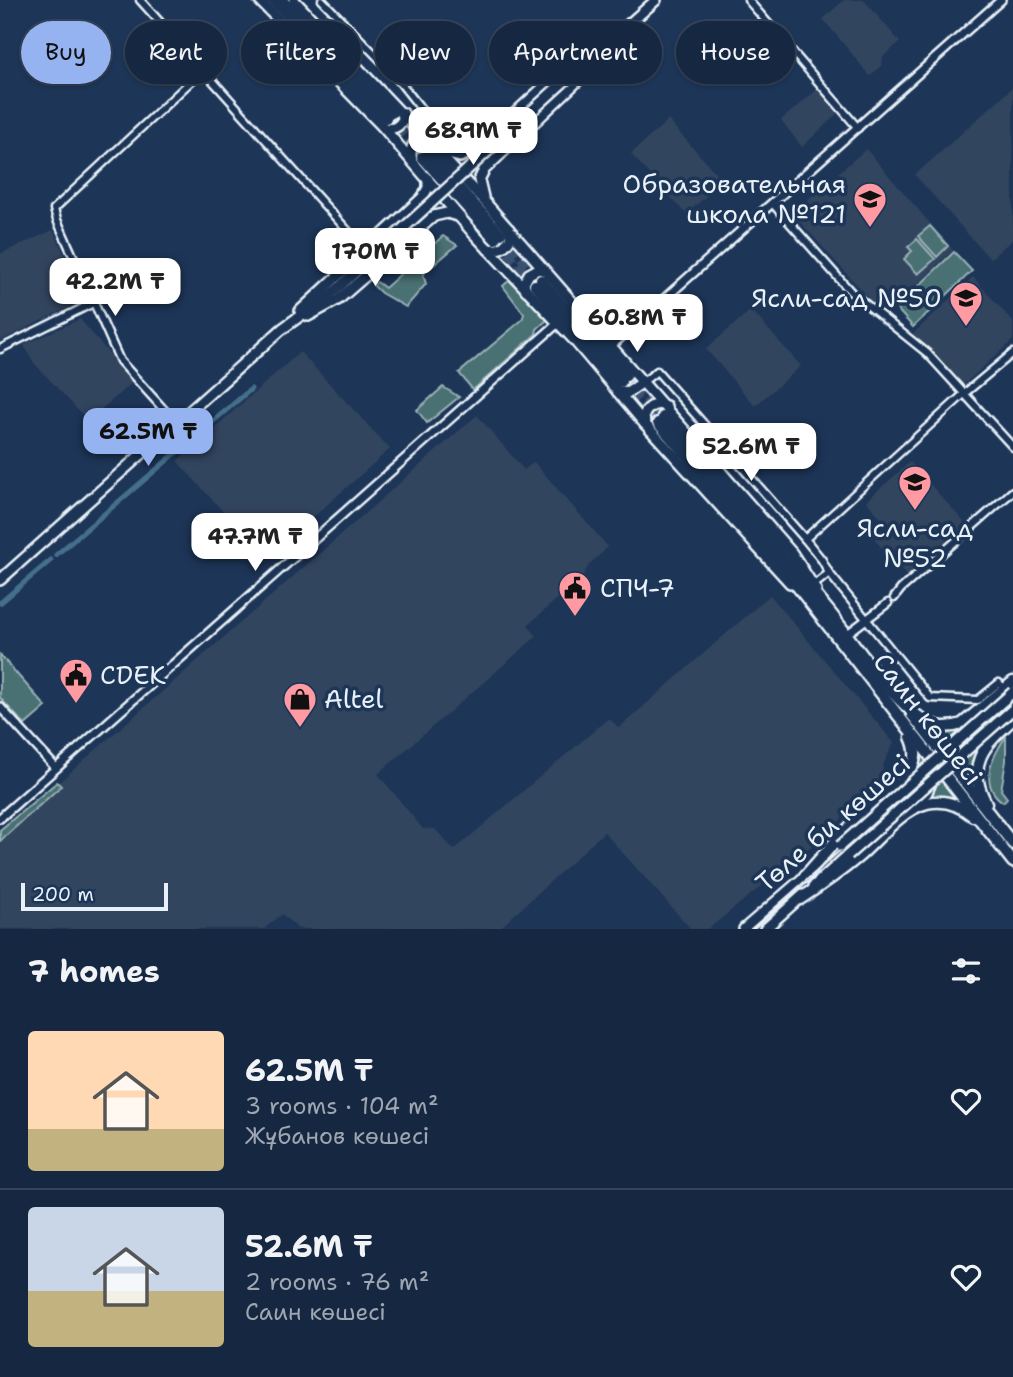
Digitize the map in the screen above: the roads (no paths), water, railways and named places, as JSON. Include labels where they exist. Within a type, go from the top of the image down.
[{"type":"main road","name":"Саин көшесі","points":[[259,0],[391,117]]},
{"type":"main road","name":"Саин көшесі","points":[[272,0],[391,117]]},
{"type":"main road","name":"Саин көшесі","points":[[282,0],[449,182]]},
{"type":"main road","name":"Саин көшесі","points":[[294,0],[422,152],[428,179],[488,248],[537,282],[611,346],[643,382],[662,415],[897,713],[994,829],[1013,844]]},
{"type":"main road","points":[[633,21],[656,0]]},
{"type":"main road","points":[[439,152],[460,157],[475,149],[547,84]]},
{"type":"main road","points":[[282,329],[336,290],[561,84]]},
{"type":"main road","points":[[485,202],[479,180],[484,170],[574,84]]},
{"type":"main road","name":"Саин көшесі","points":[[422,152],[439,152],[485,202],[502,234],[537,282],[621,382],[645,424],[775,569],[810,603]]},
{"type":"main road","points":[[0,580],[282,329],[422,198],[428,188],[428,179]]},
{"type":"main road","name":"Саин көшесі","points":[[457,191],[502,234]]},
{"type":"main road","points":[[282,329],[339,299],[434,216],[447,213],[461,218]]},
{"type":"main road","points":[[488,248],[505,246],[511,237],[502,234]]},
{"type":"main road","points":[[537,282],[557,324],[621,382],[622,393],[627,393],[643,382]]},
{"type":"main road","points":[[645,424],[644,415],[650,407],[659,404],[662,415]]},
{"type":"main road","name":"Саин көшесі","points":[[662,415],[792,554],[828,610]]},
{"type":"main road","name":"Саин көшесі","points":[[662,415],[828,610]]},
{"type":"main road","points":[[828,610],[896,696],[918,717],[937,727],[953,727],[972,718],[1009,691],[1013,682]]},
{"type":"main road","name":"Төле би көшесі","points":[[744,929],[756,924],[1009,691]]},
{"type":"main road","name":"Саин көшесі","points":[[896,696],[994,829],[1013,862]]},
{"type":"main road","name":"Төле би көшесі","points":[[765,929],[1013,709]]},
{"type":"main road","points":[[804,877],[842,834],[907,776],[915,762],[915,749],[897,713]]},
{"type":"main road","points":[[972,718],[959,733],[961,744],[974,750],[988,743]]},
{"type":"main road","points":[[994,829],[977,780],[979,759],[988,743],[1013,719]]},
{"type":"main road","points":[[800,899],[832,878],[926,793],[930,784],[928,779],[920,772],[907,776]]},
{"type":"main road","points":[[900,819],[919,806],[943,802],[961,807],[994,829]]},
{"type":"street","points":[[140,0],[159,21]]},
{"type":"street","points":[[322,0],[392,72],[446,137],[447,140],[439,152]]},
{"type":"street","points":[[748,0],[858,128]]},
{"type":"street","points":[[611,346],[1001,0]]},
{"type":"street","points":[[176,423],[120,361],[54,208],[188,84]]},
{"type":"street","points":[[216,84],[365,250]]},
{"type":"street","points":[[773,204],[851,292],[927,353],[1013,447]]},
{"type":"street","points":[[0,349],[93,303]]},
{"type":"street","points":[[0,818],[557,324]]},
{"type":"street","points":[[805,538],[1013,353]]},
{"type":"street","points":[[643,382],[657,371],[805,538],[829,573],[930,698],[978,700],[999,683],[1009,691]]},
{"type":"street","points":[[894,598],[1013,491]]},
{"type":"street","points":[[813,586],[829,573]]},
{"type":"street","points":[[847,634],[888,603]]},
{"type":"street","points":[[0,707],[56,768]]},
{"type":"waterway","points":[[56,555],[251,389]]},
{"type":"waterway","points":[[0,603],[51,560]]},
{"type":"tunnel","points":[[392,113],[427,152]]},
{"type":"tunnel","points":[[386,118],[422,157]]},
{"type":"tunnel","points":[[501,234],[539,277]]},
{"type":"tunnel","points":[[497,242],[535,285]]},
{"type":"tunnel","points":[[626,376],[663,417]]},
{"type":"tunnel","points":[[621,382],[658,423]]},
{"type":"tram line","points":[[751,929],[1013,698]]},
{"type":"place","name":"Образовательная школа №121","points":[[870,229]]},
{"type":"place","name":"Ясли-сад №50","points":[[966,328]]},
{"type":"place","name":"Ясли-сад №52","points":[[915,512]]},
{"type":"place","name":"СПЧ-7","points":[[575,618]]},
{"type":"place","name":"CDEK","points":[[76,705]]},
{"type":"place","name":"Altel","points":[[300,729]]}]
